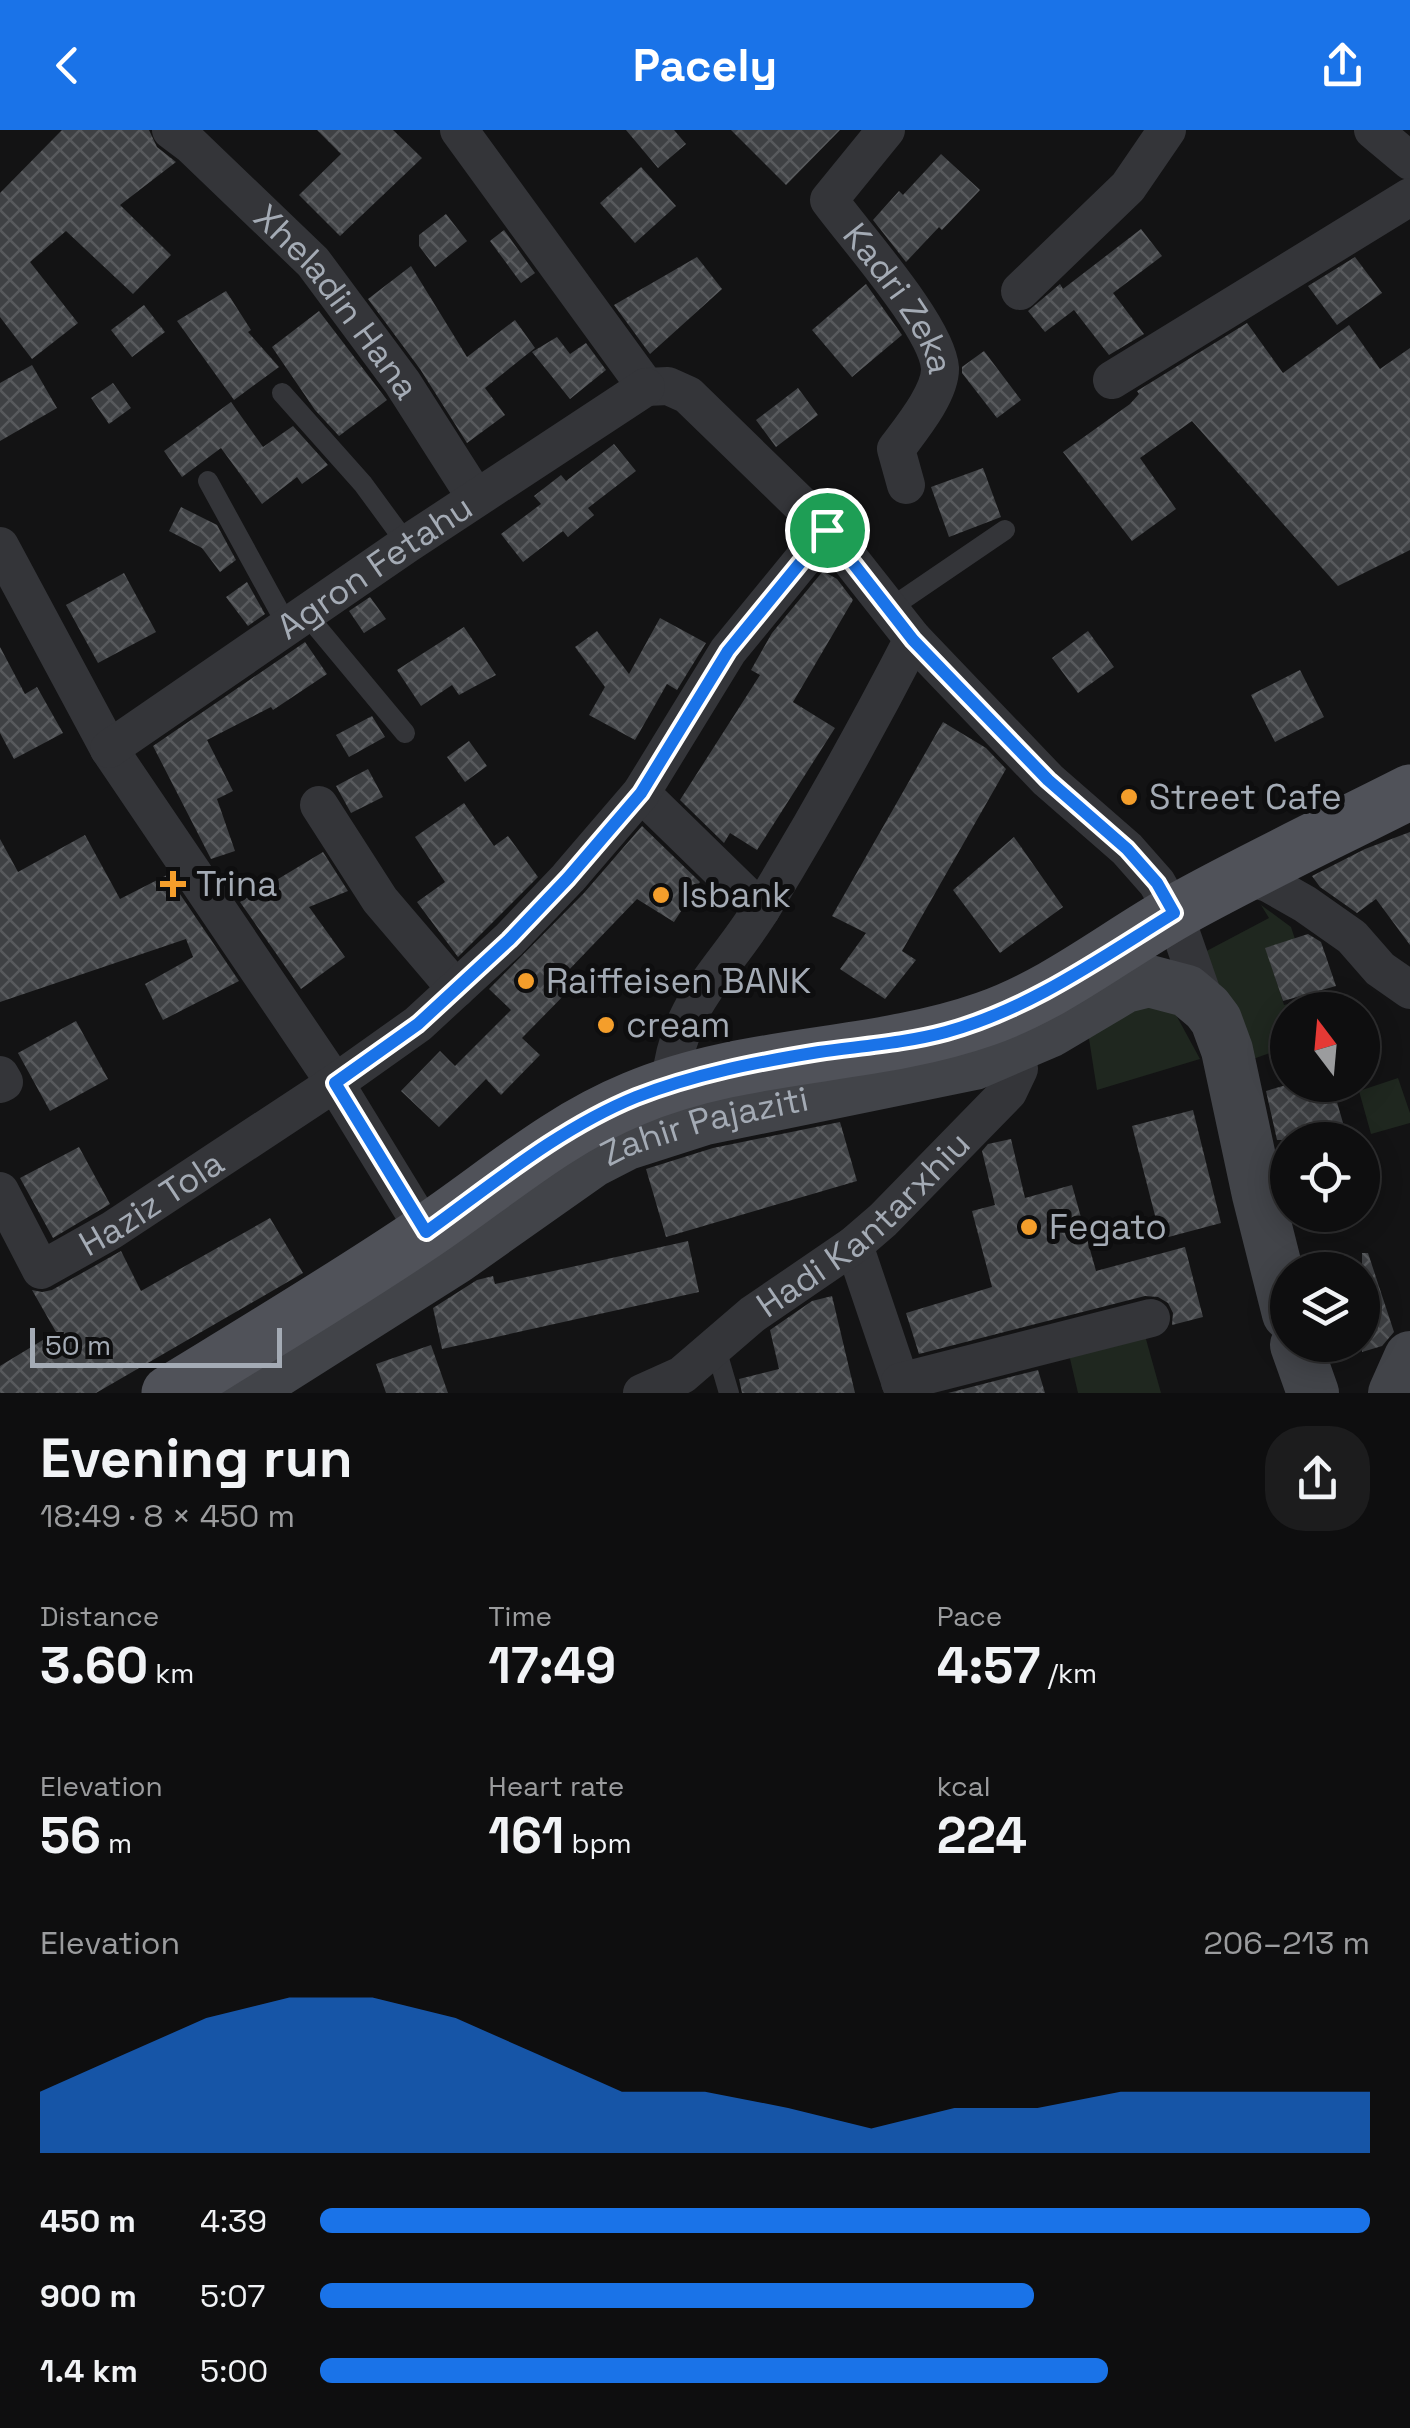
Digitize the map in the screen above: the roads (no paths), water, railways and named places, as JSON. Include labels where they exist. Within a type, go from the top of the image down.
[{"type":"main road","name":"Zahir Pajaziti","points":[[168,1393],[426,1232],[561,1134],[632,1098],[736,1066],[912,1039],[1011,1030],[1070,978],[1174,913],[1410,792]]},
{"type":"street","name":"Xheladin Hana","points":[[171,130],[314,262],[402,382],[476,498]]},
{"type":"street","name":"Kadri Zeka","points":[[886,130],[829,200],[929,334],[940,370],[927,406],[896,450],[906,484]]},
{"type":"street","points":[[1020,291],[1128,187],[1167,130]]},
{"type":"street","points":[[1372,130],[1410,161]]},
{"type":"street","points":[[470,134],[646,387],[668,386],[688,395],[827,530],[913,640],[1048,780],[1127,849],[1157,883],[1174,913],[1207,1008],[1227,1050],[1272,1252]]},
{"type":"street","points":[[1112,380],[1410,197]]},
{"type":"street","name":"Agron Fetahu","points":[[109,749],[407,544],[646,387]]},
{"type":"street","points":[[335,1083],[418,1024],[568,878],[641,793],[728,651],[827,530]]},
{"type":"street","points":[[0,546],[109,749],[335,1083],[426,1232]]},
{"type":"street","points":[[670,1084],[681,1029],[700,992],[761,910],[860,742],[913,640]]},
{"type":"street","points":[[641,793],[761,910]]},
{"type":"street","points":[[320,805],[380,900],[456,990]]},
{"type":"street","points":[[1244,876],[1268,883],[1305,904],[1352,937],[1380,968],[1410,990]]},
{"type":"street","name":"Zahir Pajaziti","points":[[243,1393],[441,1268],[592,1162],[627,1144],[705,1119],[974,1064],[1011,1030],[1125,986],[1149,981],[1187,991],[1207,1008]]},
{"type":"street","name":"Hadi Kantarxhiu","points":[[642,1393],[682,1375],[753,1314],[854,1245],[883,1220],[1008,1092],[1019,1069],[1011,1030]]},
{"type":"street","name":"Haziz Tola","points":[[0,1191],[41,1270],[112,1230],[335,1083]]},
{"type":"street","points":[[854,1245],[902,1388],[1150,1318]]},
{"type":"street","points":[[1394,1393],[1410,1357]]},
{"type":"street","points":[[1302,1362],[1313,1393]]},
{"type":"lane","points":[[282,393],[363,484],[407,544]]},
{"type":"lane","points":[[208,482],[297,620],[405,733]]},
{"type":"lane","points":[[889,609],[1005,530]]},
{"type":"lane","points":[[715,1345],[729,1393]]},
{"type":"place","name":"Street Cafe","points":[[1129,797]]},
{"type":"place","name":"Trina","points":[[173,884]]},
{"type":"place","name":"Isbank","points":[[661,895]]},
{"type":"place","name":"Raiffeisen BANK","points":[[526,981]]},
{"type":"place","name":"cream","points":[[606,1025]]},
{"type":"place","name":"Fegato","points":[[1029,1227]]}]
